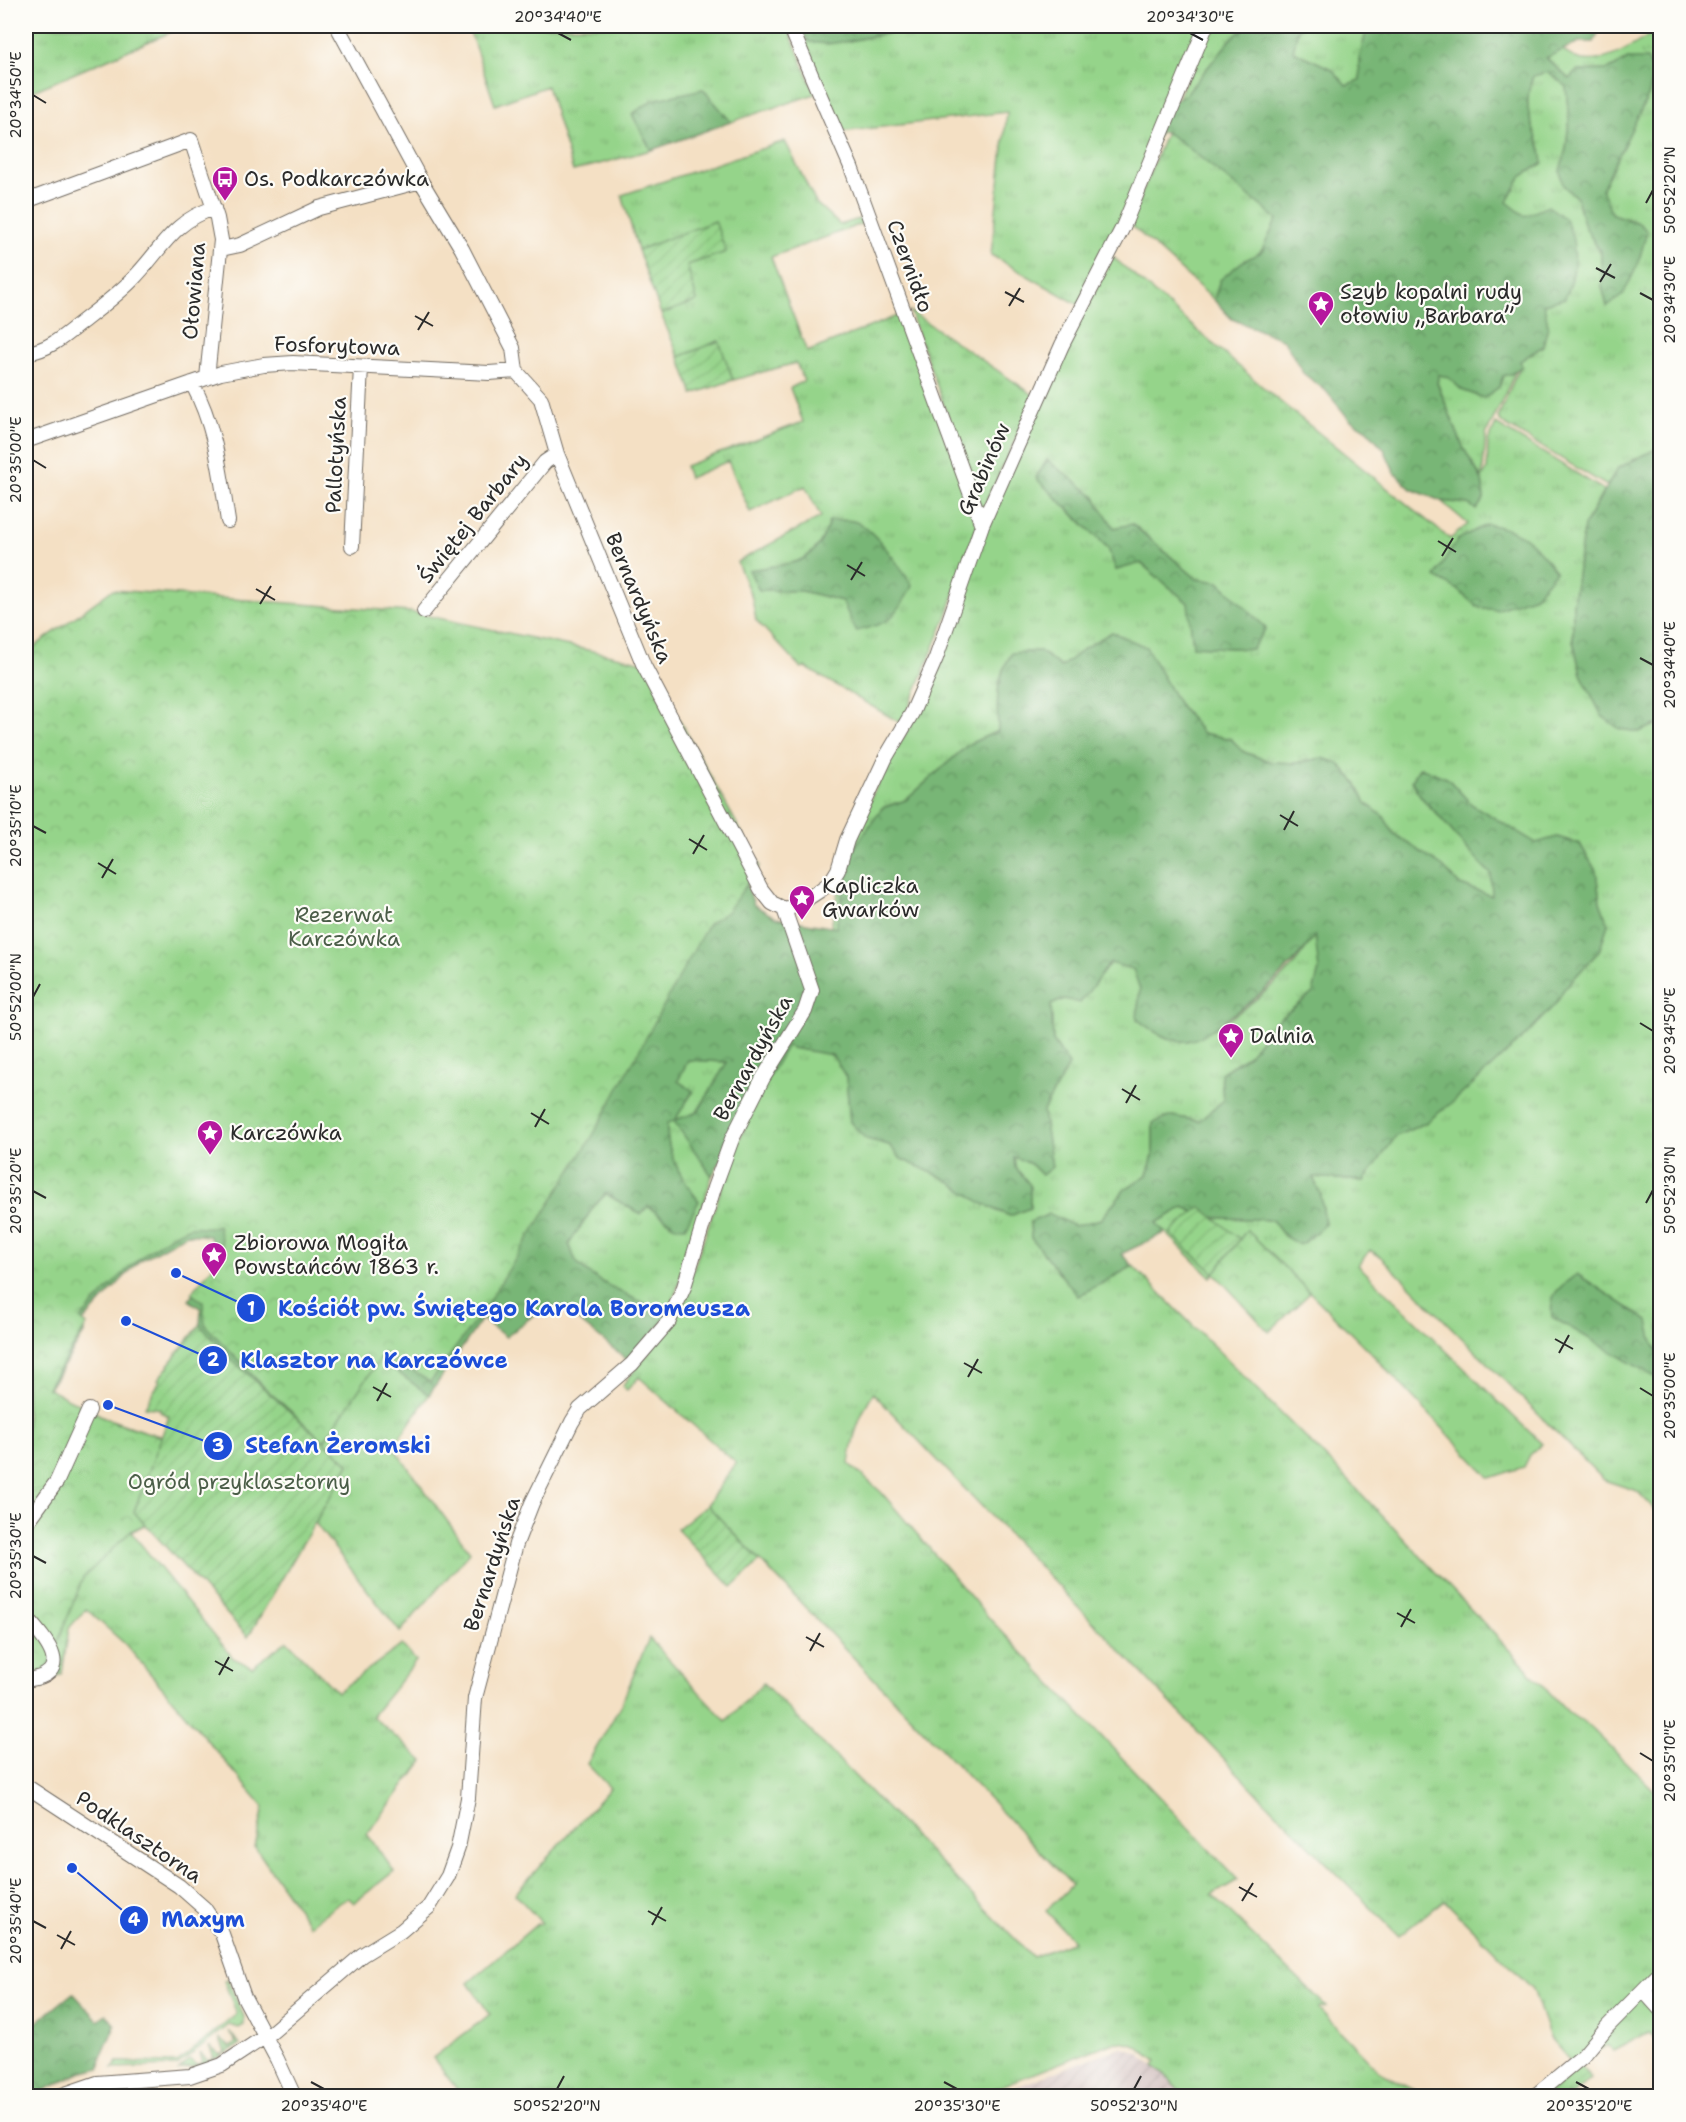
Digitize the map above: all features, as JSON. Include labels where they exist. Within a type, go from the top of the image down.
[{"type":"street","name":"Bernardyńska","points":[[58,2097],[73,2095],[105,2082],[200,2074],[222,2065],[265,2036],[362,1955],[423,1914],[434,1900],[448,1876],[458,1848],[468,1798],[475,1698],[521,1528],[580,1409],[619,1377],[669,1321],[684,1287],[714,1188],[732,1140],[763,1078],[805,1011],[812,990],[784,909],[772,903],[761,889],[657,693],[557,454],[541,399],[516,371],[513,348],[462,249],[421,181],[337,26]]},
{"type":"street","name":"Czernidło","points":[[790,26],[851,167],[982,525]]},
{"type":"street","name":"Grabinów","points":[[784,909],[803,902],[830,883],[838,870],[847,840],[886,757],[912,713],[937,656],[982,525],[1062,345],[1123,227],[1206,26]]},
{"type":"street","name":"Ołowiana","points":[[26,201],[191,140],[214,208],[221,249],[207,378]]},
{"type":"street","points":[[221,249],[240,244],[322,207],[421,181]]},
{"type":"street","points":[[26,353],[41,350],[68,333],[132,280],[179,225],[193,215],[214,208]]},
{"type":"street","name":"Fosforytowa","points":[[26,441],[207,378],[236,370],[278,363],[489,373],[516,371]]},
{"type":"street","name":"Pallotyńska","points":[[352,546],[361,367]]},
{"type":"street","points":[[192,383],[206,409],[213,430],[228,521]]},
{"type":"street","name":"Świętej Barbary","points":[[424,611],[545,462],[557,454]]},
{"type":"street","points":[[26,1524],[57,1481],[89,1410]]},
{"type":"street","points":[[26,1617],[52,1650],[53,1660],[52,1668],[48,1673],[39,1678],[26,1680]]},
{"type":"street","name":"Podklasztorna","points":[[26,1786],[179,1886],[204,1908],[222,1934],[244,1997],[294,2097]]},
{"type":"street","points":[[1535,2097],[1583,2056],[1607,2027],[1660,1973]]},
{"type":"street","points":[[1644,1991],[1660,2008]]},
{"type":"shaded area","points":[[1121,2047],[1140,2054],[1188,2096],[992,2096]]},
{"type":"green space","points":[[26,26],[185,26],[26,94]]},
{"type":"green space","points":[[468,26],[787,26],[815,94],[731,122],[703,89],[632,114],[651,150],[573,171],[547,86],[495,105]]},
{"type":"green space","points":[[794,26],[800,26],[809,42],[849,41],[923,26],[1203,26],[1125,216],[1079,305],[991,255],[1007,112],[841,132]]},
{"type":"green space","points":[[800,26],[923,26],[827,44],[809,42]]},
{"type":"green space","points":[[1210,26],[1248,26],[1232,38],[1185,95],[1178,99]]},
{"type":"green space","points":[[1248,26],[1303,26],[1298,29],[1293,51],[1332,69],[1346,85],[1360,80],[1359,59],[1366,32],[1383,31],[1385,26],[1602,26],[1594,42],[1579,42],[1546,58],[1569,79],[1577,71],[1608,70],[1628,59],[1647,59],[1654,71],[1649,94],[1602,189],[1612,214],[1639,223],[1647,231],[1638,264],[1623,295],[1607,306],[1602,286],[1601,253],[1585,227],[1577,198],[1563,185],[1560,171],[1566,149],[1569,121],[1566,86],[1548,72],[1533,76],[1529,90],[1529,112],[1543,163],[1521,177],[1507,202],[1525,216],[1548,206],[1563,217],[1573,240],[1574,270],[1565,298],[1544,304],[1548,326],[1543,346],[1520,361],[1522,366],[1511,374],[1503,376],[1499,387],[1484,398],[1462,390],[1448,377],[1439,375],[1437,383],[1463,447],[1482,480],[1484,499],[1476,510],[1469,504],[1441,501],[1411,489],[1395,473],[1384,449],[1367,430],[1349,419],[1326,391],[1303,373],[1284,340],[1232,319],[1214,300],[1220,280],[1242,262],[1261,252],[1277,219],[1186,146],[1166,132],[1155,132],[1155,120],[1166,105],[1185,95],[1232,38]]},
{"type":"green space","points":[[1303,26],[1385,26],[1359,59],[1360,80],[1346,85],[1332,69],[1293,51],[1298,29]]},
{"type":"green space","points":[[1651,34],[1660,39],[1660,447],[1618,468],[1607,486],[1502,423],[1498,417],[1522,366],[1519,361],[1548,326],[1525,216],[1506,202],[1521,177],[1542,151],[1528,114],[1528,96],[1533,76],[1547,72],[1566,85],[1569,121],[1566,149],[1560,171],[1563,185],[1577,198],[1585,227],[1601,253],[1602,286],[1607,306],[1639,223],[1612,214],[1601,190],[1649,94],[1628,59],[1608,70],[1577,71],[1569,79],[1546,57],[1563,50],[1573,57],[1596,60],[1619,53]]},
{"type":"green space","points":[[703,89],[731,122],[651,150],[632,114],[653,100]]},
{"type":"green space","points":[[1166,132],[1203,157],[1277,219],[1262,250],[1226,276],[1214,300],[1130,224]]},
{"type":"green space","points":[[785,141],[816,203],[840,225],[862,218],[839,150],[867,222],[771,257],[807,352],[902,314],[978,524],[946,618],[902,724],[805,667],[801,668],[756,620],[752,598],[737,562],[821,517],[805,486],[750,512],[728,461],[689,478],[685,466],[803,422],[790,388],[804,381],[796,363],[733,380],[718,341],[679,357],[661,314],[697,301],[687,265],[726,252],[715,222],[638,250],[622,195]],"holes":[[[829,521],[842,601],[802,591],[759,590],[750,570],[800,560],[817,547]]]},
{"type":"green space","points":[[715,221],[726,252],[687,265],[697,301],[661,314],[638,250]]},
{"type":"green space","points":[[1113,257],[1272,395],[1450,539],[1468,524],[1441,501],[1469,504],[1476,510],[1484,499],[1482,479],[1463,447],[1437,382],[1439,374],[1448,377],[1462,390],[1484,398],[1499,387],[1503,376],[1516,370],[1486,435],[1482,478],[1487,469],[1488,441],[1496,424],[1604,490],[1584,526],[1573,604],[1573,641],[1581,674],[1602,716],[1620,729],[1639,732],[1660,723],[1660,1515],[1637,1491],[1604,1480],[1381,1257],[1370,1250],[1358,1265],[1542,1444],[1530,1455],[1524,1467],[1490,1478],[1371,1353],[1247,1230],[1211,1277],[1156,1223],[1184,1207],[1205,1217],[1272,1220],[1284,1236],[1299,1244],[1306,1241],[1325,1224],[1321,1196],[1313,1177],[1364,1181],[1396,1136],[1425,1123],[1454,1101],[1527,1034],[1599,951],[1608,924],[1600,902],[1596,871],[1580,844],[1557,837],[1536,844],[1471,804],[1448,779],[1420,767],[1412,780],[1422,798],[1491,874],[1492,896],[1460,885],[1443,867],[1393,833],[1384,817],[1366,803],[1356,782],[1338,763],[1322,758],[1296,763],[1271,762],[1244,752],[1231,739],[1202,733],[1178,703],[1146,647],[1112,632],[1086,647],[1061,667],[1040,651],[1012,653],[1000,681],[998,731],[969,744],[906,800],[882,808],[876,817],[911,891],[941,967],[923,1011],[954,1044],[927,1073],[904,1072],[877,1141],[889,1145],[901,1159],[944,1178],[997,1211],[1010,1216],[1030,1208],[1030,1185],[1015,1167],[1014,1156],[1031,1164],[1042,1175],[1052,1167],[1043,1111],[1069,1065],[1053,1041],[1051,1005],[1064,999],[1080,1002],[1110,963],[1134,969],[1140,989],[1137,1019],[1166,1038],[1186,1041],[1209,1032],[1254,1001],[1288,971],[1316,935],[1319,970],[1313,993],[1275,1022],[1249,1055],[1221,1073],[1223,1101],[1199,1121],[1172,1116],[1153,1123],[1153,1156],[1147,1175],[1125,1189],[1101,1219],[1074,1226],[1050,1214],[1030,1222],[1031,1238],[1078,1296],[1133,1266],[1351,1483],[1569,1713],[1590,1727],[1660,1796],[1660,2043],[1649,2032],[1613,2051],[1607,2045],[1579,2065],[1571,2062],[1550,2038],[1533,1989],[1444,1900],[1399,1936],[1256,1792],[873,1393],[857,1427],[849,1464],[881,1492],[989,1618],[1238,1880],[1212,1895],[1326,2006],[1318,2008],[1381,2073],[1426,2096],[1188,2096],[1154,2066],[1157,2061],[1136,2046],[1118,2042],[976,2096],[462,2096],[433,2058],[490,2014],[468,1983],[537,1924],[542,1923],[515,1894],[610,1788],[587,1764],[621,1705],[649,1638],[726,1721],[763,1683],[1033,1957],[1074,1941],[1046,1911],[1072,1885],[707,1505],[736,1463],[639,1377],[627,1390],[622,1386],[670,1326],[680,1307],[736,1147],[770,1072],[787,1045],[791,1048],[826,1052],[850,986],[811,925],[826,927],[864,988],[839,1065],[846,1077],[850,1122],[860,1132],[893,1044],[871,1020],[878,1006],[904,1011],[921,970],[866,831],[850,854],[836,928],[831,927],[849,843],[889,761],[915,718],[941,656],[988,519],[1070,339]],"holes":[[[1047,460],[1094,496],[1114,528],[1133,524],[1197,579],[1219,582],[1266,628],[1252,649],[1193,646],[1189,603],[1140,563],[1116,570],[1108,548],[1036,478]]]},
{"type":"green space","points":[[910,311],[1035,396],[982,511]]},
{"type":"green space","points":[[719,341],[733,380],[693,394],[679,357]]},
{"type":"green space","points":[[1660,447],[1660,723],[1639,732],[1620,729],[1602,716],[1581,674],[1573,641],[1573,604],[1584,526],[1618,468]]},
{"type":"green space","points":[[1047,460],[1094,496],[1114,528],[1132,524],[1197,579],[1219,582],[1266,628],[1252,649],[1193,646],[1188,603],[1141,563],[1116,570],[1108,548],[1036,478]]},
{"type":"green space","points":[[829,521],[853,521],[870,531],[912,586],[891,618],[856,631],[842,601],[802,591],[759,590],[749,570],[789,564],[809,555],[824,536]]},
{"type":"green space","points":[[1487,524],[1510,530],[1527,539],[1556,571],[1535,596],[1496,610],[1477,607],[1457,589],[1435,577],[1457,540]]},
{"type":"green space","name":"Rezerwat Karczówka","points":[[112,590],[410,612],[648,663],[760,866],[727,912],[708,924],[592,1137],[482,1312],[430,1382],[384,1353],[324,1441],[265,1388],[205,1325],[203,1302],[191,1293],[224,1253],[218,1225],[191,1227],[156,1246],[116,1280],[80,1319],[87,1325],[47,1388],[114,1422],[163,1437],[134,1511],[146,1524],[131,1531],[83,1578],[50,1662],[43,1672],[26,1675],[26,653]]},
{"type":"green space","points":[[1112,632],[1146,647],[1178,703],[1202,733],[1231,739],[1244,752],[1271,762],[1296,763],[1322,758],[1338,763],[1356,783],[1366,803],[1384,817],[1393,833],[1443,867],[1460,885],[1492,896],[1491,874],[1472,855],[1415,787],[1412,780],[1420,767],[1448,779],[1471,804],[1536,843],[1557,837],[1580,844],[1596,871],[1600,902],[1608,924],[1599,951],[1527,1034],[1454,1101],[1425,1123],[1396,1136],[1364,1181],[1313,1177],[1321,1196],[1325,1224],[1306,1241],[1299,1245],[1284,1236],[1272,1220],[1205,1217],[1184,1207],[1156,1223],[1165,1233],[1121,1254],[1133,1266],[1078,1296],[1031,1238],[1030,1222],[1050,1214],[1074,1226],[1101,1219],[1125,1189],[1147,1175],[1153,1156],[1153,1123],[1172,1116],[1199,1121],[1223,1101],[1221,1073],[1249,1055],[1275,1022],[1313,993],[1319,970],[1315,936],[1284,972],[1262,992],[1211,1030],[1192,1040],[1180,1041],[1167,1038],[1137,1019],[1140,989],[1133,969],[1110,963],[1080,1003],[1064,999],[1051,1005],[1053,1041],[1069,1065],[1043,1111],[1052,1167],[1042,1175],[1031,1164],[1014,1157],[1015,1167],[1030,1185],[1030,1208],[1010,1216],[983,1204],[944,1178],[901,1159],[889,1145],[866,1139],[850,1122],[846,1077],[832,1055],[791,1048],[787,1045],[712,1176],[674,1121],[667,1123],[669,1144],[676,1165],[686,1184],[699,1201],[685,1227],[675,1226],[648,1206],[641,1214],[606,1194],[594,1206],[569,1244],[576,1261],[593,1276],[669,1314],[630,1362],[559,1305],[535,1314],[506,1337],[482,1319],[429,1395],[354,1341],[326,1427],[324,1441],[233,1361],[200,1325],[201,1309],[189,1300],[221,1260],[209,1236],[187,1234],[139,1261],[78,1327],[85,1332],[45,1395],[26,1550],[26,657],[750,880],[747,885],[754,905],[776,918],[836,928],[850,854],[882,808],[906,800],[969,744],[998,731],[1000,681],[1012,653],[1040,651],[1061,667],[1086,647]],"holes":[[[688,1060],[727,1062],[698,1112],[675,1120],[693,1091],[678,1081]]]},
{"type":"green space","points":[[688,1060],[728,1062],[697,1112],[712,1176],[669,1314],[619,1292],[583,1269],[576,1261],[569,1244],[594,1206],[606,1194],[641,1214],[647,1206],[675,1226],[699,1201],[686,1184],[676,1164],[667,1133],[667,1122],[674,1121],[693,1092],[678,1081]]},
{"type":"green space","points":[[1201,1207],[1240,1239],[1214,1273],[1170,1233]]},
{"type":"green space","points":[[1247,1230],[1310,1293],[1269,1332],[1214,1273]]},
{"type":"green space","points":[[1577,1274],[1648,1321],[1653,1343],[1660,1356],[1660,1380],[1552,1317],[1552,1302],[1556,1292]]},
{"type":"green space","name":"Ogród przyklasztorny","points":[[200,1325],[233,1361],[349,1464],[248,1637],[134,1512],[169,1416],[160,1412],[161,1409],[145,1407],[160,1380],[158,1379],[169,1368],[168,1365]]},
{"type":"green space","points":[[355,1341],[429,1395],[393,1447],[470,1552],[400,1632],[315,1523],[349,1464],[324,1441],[326,1427]]},
{"type":"green space","points":[[103,1417],[143,1431],[149,1469],[134,1511],[146,1524],[131,1532],[233,1658],[252,1667],[287,1641],[337,1692],[402,1645],[416,1661],[372,1716],[423,1761],[367,1834],[394,1871],[354,1903],[348,1897],[309,1925],[255,1847],[264,1807],[125,1644],[86,1609],[69,1628],[62,1673],[49,1681],[26,1650]]},
{"type":"green space","points":[[707,1505],[760,1561],[732,1587],[677,1529]]},
{"type":"green space","points":[[227,1979],[244,2017],[244,2025],[239,2028],[229,2025],[177,2066],[112,2068],[118,2062],[177,2063],[237,2014],[224,1981]]},
{"type":"green space","points":[[73,1993],[98,2020],[106,2014],[115,2025],[101,2058],[100,2068],[80,2073],[32,2096],[26,2096],[26,2031]]},
{"type":"green space","points":[[229,2031],[240,2045],[205,2064],[179,2070],[190,2060],[196,2065],[203,2063],[200,2053],[208,2061],[214,2058],[209,2046],[220,2055],[225,2052],[219,2038],[230,2047],[236,2043]]},
{"type":"green space","points":[[1579,2065],[1591,2078],[1571,2096],[1540,2096]]},
{"type":"place","name":"Os. Podkarczówka","points":[[225,202]]},
{"type":"place","name":"Szyb kopalni rudy ołowiu „Barbara”","points":[[1321,327]]},
{"type":"place","name":"Kapliczka Gwarków","points":[[802,921]]},
{"type":"place","name":"Dalnia","points":[[1231,1059]]},
{"type":"place","name":"Karczówka","points":[[210,1156]]},
{"type":"place","name":"Kościół pw. Świętego Karola Boromeusza","points":[[176,1273]]},
{"type":"place","name":"Zbiorowa Mogiła Powstańców 1863 r.","points":[[214,1278]]},
{"type":"place","name":"Klasztor na Karczówce","points":[[126,1321]]},
{"type":"place","name":"Stefan Żeromski","points":[[108,1405]]},
{"type":"place","name":"Maxym","points":[[72,1868]]}]
